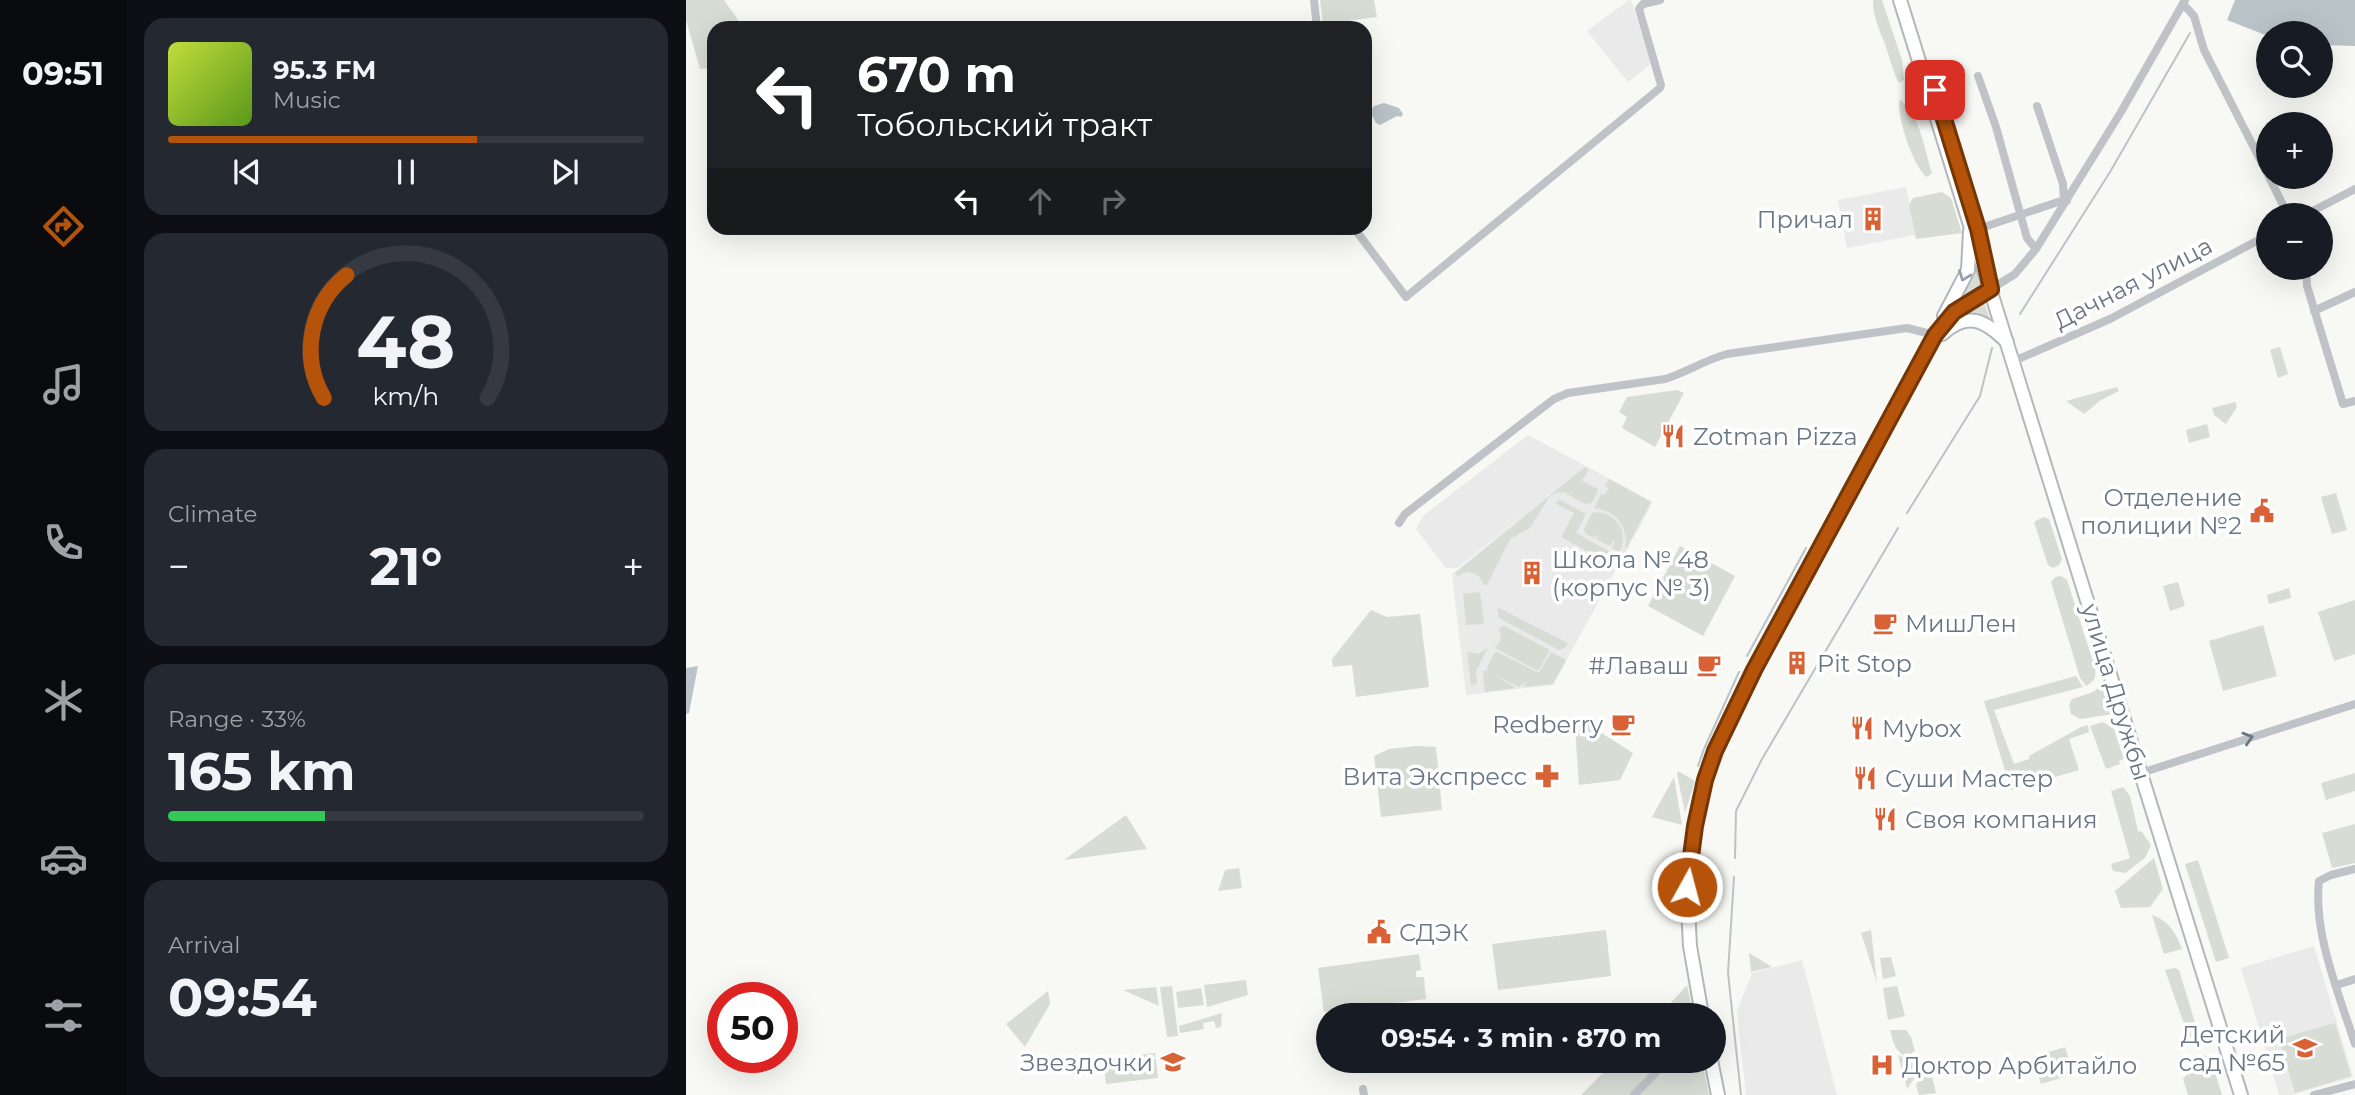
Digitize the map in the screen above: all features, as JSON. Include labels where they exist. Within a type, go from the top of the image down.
[{"type":"main road","points":[[1900,0],[1931,91]]},
{"type":"main road","points":[[1908,0],[1931,91]]},
{"type":"main road","name":"улица Дружбы","points":[[1931,91],[2241,1095]]},
{"type":"main road","points":[[1700,1003],[1690,946],[1687,887],[1695,826],[1705,780],[1715,751],[1754,670],[1966,275],[1974,230]]},
{"type":"main road","points":[[1935,335],[1954,312],[1991,289]]},
{"type":"main road","points":[[1926,353],[1945,331],[1970,320],[1987,324],[2007,342]]},
{"type":"main road","points":[[1714,1073],[1718,1095]]},
{"type":"street","points":[[1314,0],[1316,21]]},
{"type":"street","points":[[1359,235],[1406,297],[1660,88],[1639,9],[1643,4],[1660,0]]},
{"type":"street","points":[[1991,289],[2015,274],[2036,249],[2184,2],[2194,16],[2204,50],[2256,152]]},
{"type":"street","points":[[1978,76],[2030,244],[2036,249]]},
{"type":"street","points":[[2037,106],[2063,184],[2065,200]]},
{"type":"street","points":[[2328,203],[2355,189]]},
{"type":"street","points":[[1974,230],[2065,200]]},
{"type":"street","name":"Дачная улица","points":[[2014,361],[2110,319],[2256,241]]},
{"type":"street","points":[[2307,280],[2314,311],[2343,404],[2355,401]]},
{"type":"street","points":[[2314,311],[2355,292]]},
{"type":"street","points":[[1399,523],[1405,514],[1523,422],[1554,399],[1568,393],[1665,379],[1727,354],[1907,328],[1935,335]]},
{"type":"street","points":[[2141,773],[2355,704]]},
{"type":"street","points":[[2355,869],[2319,881],[2317,900],[2323,937],[2355,1044]]},
{"type":"street","points":[[2337,985],[2355,979]]},
{"type":"street","points":[[1634,1095],[1655,1073]]},
{"type":"street","points":[[2314,1095],[2355,1084]]},
{"type":"shaded area","points":[[686,0],[724,0],[739,21],[707,21],[707,68],[700,69],[686,20]]},
{"type":"shaded area","points":[[1320,0],[1374,0],[1377,17],[1323,21]]},
{"type":"shaded area","points":[[1629,0],[1651,64],[1628,82],[1587,31]]},
{"type":"shaded area","points":[[1873,0],[1882,0],[1902,60],[1904,80],[1899,83],[1877,23]]},
{"type":"shaded area","points":[[2235,0],[2355,0],[2355,46],[2333,45],[2333,21],[2256,21],[2256,31],[2227,20]]},
{"type":"shaded area","points":[[1900,99],[1913,116],[1921,134],[1932,173],[1927,177],[1917,163],[1907,140],[1900,116]]},
{"type":"shaded area","points":[[1384,103],[1399,108],[1403,114],[1380,125],[1372,116],[1374,106]]},
{"type":"shaded area","points":[[1906,187],[1915,235],[1847,248],[1838,200]]},
{"type":"shaded area","points":[[1942,192],[1951,198],[1962,233],[1916,239],[1909,205],[1913,198]]},
{"type":"shaded area","points":[[1973,256],[1982,287],[1956,303]]},
{"type":"shaded area","points":[[1984,302],[1992,325],[1956,318]]},
{"type":"shaded area","points":[[2280,347],[2288,374],[2278,378],[2270,350]]},
{"type":"shaded area","points":[[2117,387],[2119,391],[2101,400],[2084,414],[2066,401]]},
{"type":"shaded area","points":[[1677,390],[1684,393],[1655,447],[1622,428],[1627,417],[1619,412],[1627,397]]},
{"type":"shaded area","points":[[2235,402],[2237,407],[2226,424],[2214,415],[2212,408]]},
{"type":"shaded area","points":[[2207,424],[2210,437],[2189,443],[2186,430]]},
{"type":"shaded area","points":[[1528,435],[1653,502],[1553,685],[1466,695],[1452,574],[1531,509],[1457,568],[1446,568],[1416,529],[1424,515]]},
{"type":"shaded area","points":[[1585,467],[1589,469],[1582,481],[1598,489],[1592,503],[1585,504],[1564,492],[1556,493],[1549,497],[1530,528],[1510,539],[1487,585],[1473,573],[1457,577],[1457,574],[1454,574]]},
{"type":"shaded area","points":[[1609,479],[1651,502],[1625,551],[1625,535],[1620,522],[1610,513],[1594,508],[1601,494],[1605,495],[1609,488],[1605,486]]},
{"type":"shaded area","points":[[2336,493],[2347,530],[2332,534],[2321,497]]},
{"type":"shaded area","points":[[1560,500],[1586,514],[1576,533],[1612,553],[1610,563],[1561,537],[1574,513],[1555,503]]},
{"type":"shaded area","points":[[1592,513],[1610,516],[1620,525],[1623,538],[1619,552],[1612,548],[1615,541],[1610,546],[1596,539],[1599,533],[1594,538],[1585,533],[1584,529]]},
{"type":"shaded area","points":[[2043,517],[2049,519],[2062,559],[2059,565],[2053,568],[2048,565],[2034,522]]},
{"type":"shaded area","points":[[1680,546],[1735,576],[1703,636],[1648,606]]},
{"type":"shaded area","points":[[2061,576],[2067,580],[2095,668],[2094,679],[2086,686],[2080,678],[2051,582],[2055,577]]},
{"type":"shaded area","points":[[2178,582],[2185,606],[2170,611],[2163,586]]},
{"type":"shaded area","points":[[2289,588],[2291,598],[2269,604],[2267,595]]},
{"type":"shaded area","points":[[1480,592],[1484,624],[1466,625],[1463,594]]},
{"type":"shaded area","points":[[2355,600],[2355,654],[2334,661],[2318,612]]},
{"type":"shaded area","points":[[1497,607],[1568,643],[1565,648],[1559,650],[1499,618]]},
{"type":"shaded area","points":[[1371,610],[1387,617],[1420,614],[1429,687],[1356,697],[1352,665],[1333,667],[1332,659]]},
{"type":"shaded area","points":[[2263,625],[2277,676],[2223,691],[2209,641]]},
{"type":"shaded area","points":[[1504,626],[1550,650],[1538,671],[1495,648],[1501,639],[1499,628]]},
{"type":"shaded area","points":[[1488,648],[1476,671],[1477,683],[1471,686],[1467,652],[1478,654]]},
{"type":"shaded area","points":[[1497,652],[1539,673],[1551,652],[1566,660],[1553,684],[1523,687],[1526,681],[1519,687],[1493,674],[1516,688],[1485,692],[1483,673],[1484,670],[1488,671],[1494,653]]},
{"type":"shaded area","points":[[698,666],[689,713],[686,714],[686,668]]},
{"type":"shaded area","points":[[2076,676],[2083,687],[1994,710],[2014,764],[2029,759],[2029,756],[2088,725],[2089,732],[2069,739],[2079,770],[2011,790],[1984,701]]},
{"type":"shaded area","points":[[2104,684],[2113,714],[2080,719],[2071,714],[2069,705],[2072,699],[2093,692]]},
{"type":"shaded area","points":[[2103,722],[2114,729],[2124,759],[2119,761],[2120,764],[2106,769],[2090,726]]},
{"type":"shaded area","points":[[1586,723],[1633,753],[1620,780],[1579,785],[1575,727]]},
{"type":"shaded area","points":[[1436,747],[1442,810],[1381,817],[1374,756],[1389,749]]},
{"type":"shaded area","points":[[1678,771],[1695,781],[1685,813],[1677,774]]},
{"type":"shaded area","points":[[2355,773],[2355,791],[2326,800],[2321,783]]},
{"type":"shaded area","points":[[1674,777],[1682,825],[1652,817]]},
{"type":"shaded area","points":[[2123,787],[2130,796],[2138,831],[2142,832],[2151,845],[2145,858],[2125,873],[2113,871],[2111,864],[2130,858],[2111,791]]},
{"type":"shaded area","points":[[1126,815],[1147,849],[1064,860]]},
{"type":"shaded area","points":[[2355,824],[2355,863],[2332,868],[2322,833]]},
{"type":"shaded area","points":[[2154,858],[2163,889],[2150,907],[2121,908],[2115,891]]},
{"type":"shaded area","points":[[2198,860],[2229,958],[2216,962],[2185,864]]},
{"type":"shaded area","points":[[1239,868],[1242,888],[1218,891],[1225,870]]},
{"type":"shaded area","points":[[2152,915],[2171,928],[2182,949],[2164,954]]},
{"type":"shaded area","points":[[1606,930],[1611,976],[1498,990],[1492,944]]},
{"type":"shaded area","points":[[1871,930],[1877,983],[1861,933]]},
{"type":"shaded area","name":"Детский сад №65","points":[[2314,946],[2353,1077],[2292,1095],[2279,1095],[2241,968]]},
{"type":"shaded area","points":[[1749,953],[1772,967],[1751,972]]},
{"type":"shaded area","points":[[1419,954],[1421,970],[1416,971],[1416,977],[1424,977],[1426,999],[1395,1003],[1323,1003],[1318,968]]},
{"type":"shaded area","points":[[1891,957],[1896,976],[1883,979],[1880,958]]},
{"type":"shaded area","points":[[1802,960],[1837,1095],[1746,1095],[1737,1011],[1752,973]]},
{"type":"shaded area","points":[[2165,970],[2179,970],[2194,1019],[2196,1034],[2189,1038]]},
{"type":"shaded area","points":[[1246,980],[1248,995],[1207,1007],[1204,985]]},
{"type":"shaded area","points":[[1687,985],[1691,1003],[1671,1003]]},
{"type":"shaded area","points":[[1172,986],[1178,1036],[1167,1037],[1160,987]]},
{"type":"shaded area","points":[[1897,986],[1905,1016],[1888,1020],[1883,988]]},
{"type":"shaded area","points":[[1156,987],[1159,1006],[1123,990]]},
{"type":"shaded area","points":[[1201,988],[1204,1005],[1178,1008],[1176,992]]},
{"type":"shaded area","points":[[1048,991],[1050,1004],[1025,1047],[1006,1024]]},
{"type":"shaded area","points":[[1222,1013],[1221,1027],[1216,1028],[1214,1021],[1203,1023],[1204,1029],[1180,1033],[1179,1026]]},
{"type":"shaded area","points":[[2335,1023],[2351,1076],[2295,1093],[2279,1039]]},
{"type":"shaded area","points":[[1890,1030],[1906,1030],[1915,1051],[1907,1057],[1900,1052]]},
{"type":"shaded area","points":[[2065,1047],[2074,1074],[2041,1084],[2033,1057]]},
{"type":"shaded area","points":[[1155,1053],[1158,1078],[1106,1084],[1103,1059]]},
{"type":"shaded area","points":[[1898,1055],[1918,1065],[1920,1070],[1907,1089]]},
{"type":"shaded area","points":[[2205,1055],[2211,1059],[2222,1095],[2188,1095],[2183,1079]]},
{"type":"shaded area","points":[[1603,1073],[1704,1073],[1709,1095],[1581,1095]]},
{"type":"shaded area","points":[[1926,1074],[1928,1078],[1932,1077],[1936,1093],[1919,1095],[1916,1085],[1921,1076]]},
{"type":"waterway","points":[[2020,314],[2110,172],[2190,33]]},
{"type":"waterway","points":[[1907,513],[1980,396],[1992,348]]},
{"type":"waterway","points":[[1735,858],[1736,811],[1762,759],[1898,528]]},
{"type":"waterway","points":[[1747,656],[1806,548]]},
{"type":"waterway","points":[[1698,766],[1739,672]]},
{"type":"waterway","points":[[1734,877],[1728,973],[1741,1095]]},
{"type":"place","name":"Причал","points":[[1873,219]]},
{"type":"place","name":"Zotman Pizza","points":[[1673,436]]},
{"type":"place","name":"Отделение полиции №2","points":[[2262,511]]},
{"type":"place","name":"Школа № 48 (корпус № 3)","points":[[1532,573]]},
{"type":"place","name":"МишЛен","points":[[1885,623]]},
{"type":"place","name":"Pit Stop","points":[[1797,663]]},
{"type":"place","name":"#Лаваш","points":[[1709,665]]},
{"type":"place","name":"Redberry","points":[[1623,724]]},
{"type":"place","name":"Mybox","points":[[1862,728]]},
{"type":"place","name":"Вита Экспресс","points":[[1547,776]]},
{"type":"place","name":"Суши Мастер","points":[[1865,778]]},
{"type":"place","name":"Своя компания","points":[[1885,819]]},
{"type":"place","name":"СДЭК","points":[[1379,932]]},
{"type":"place","name":"Детский сад №65","points":[[2305,1048]]},
{"type":"place","name":"Звездочки","points":[[1173,1062]]},
{"type":"place","name":"Доктор Арбитайло","points":[[1882,1065]]},
{"type":"route","points":[[1687,887],[1695,826],[1705,780],[1734,709],[1935,335],[1954,312],[1991,289],[1978,229],[1935,90]]}]
